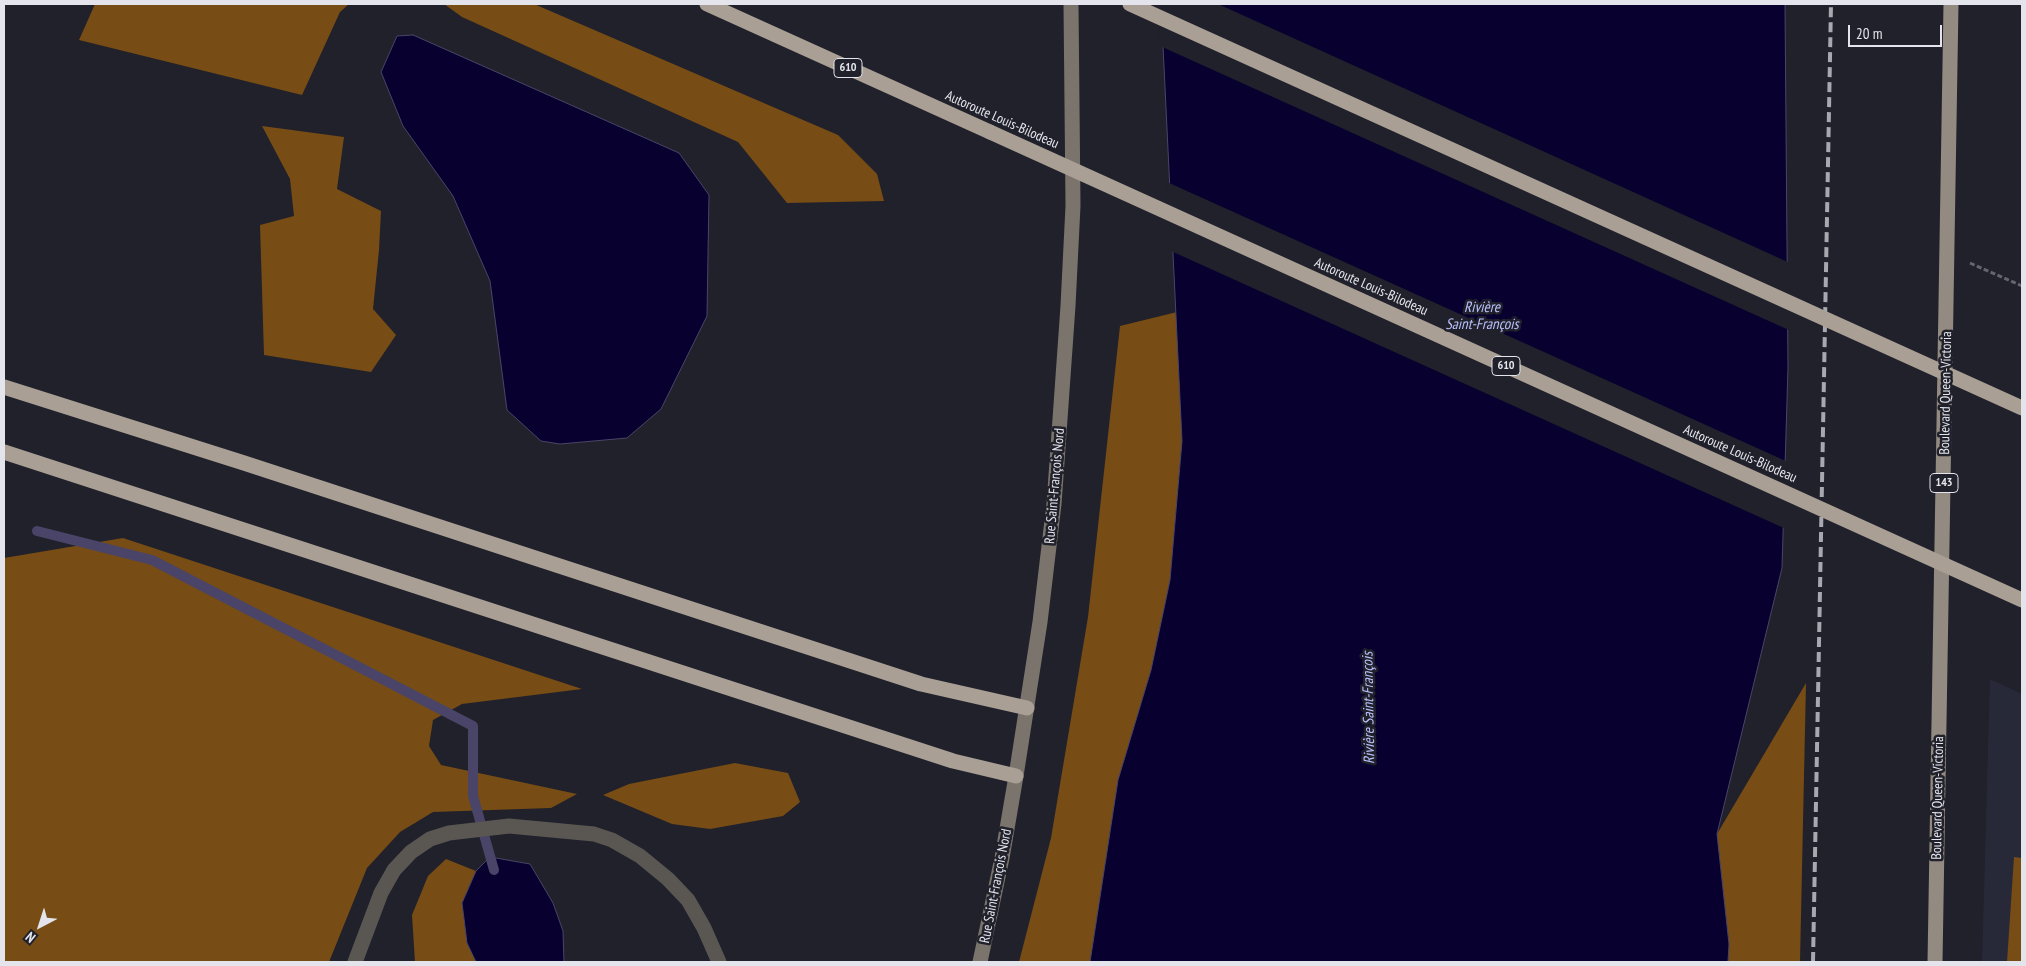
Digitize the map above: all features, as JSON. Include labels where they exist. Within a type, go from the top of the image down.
[{"type":"highway","name":"Autoroute Louis-Bilodeau","points":[[707,4],[2022,600]]},
{"type":"highway","points":[[1130,4],[2022,408]]},
{"type":"highway","points":[[4,387],[244,463],[921,684],[1027,708]]},
{"type":"highway","points":[[4,452],[953,761],[1016,776]]},
{"type":"main road","name":"Boulevard Queen-Victoria","points":[[1935,962],[1951,4]]},
{"type":"street","name":"Rue Saint-François Nord","points":[[980,962],[1002,858],[1016,776],[1052,530],[1068,315],[1074,177],[1071,4]]},
{"type":"street","points":[[355,962],[381,892],[394,870],[411,852],[430,839],[449,834],[509,826],[594,834],[612,840],[640,856],[668,879],[688,900],[704,928],[719,962]]},
{"type":"path","points":[[1948,253],[2022,286]]},
{"type":"shaded area","points":[[95,4],[349,4],[340,12],[302,95],[79,40]]},
{"type":"shaded area","points":[[444,4],[534,4],[838,135],[877,174],[884,201],[787,203],[738,142],[462,17]]},
{"type":"shaded area","points":[[262,126],[344,137],[337,189],[381,211],[373,309],[396,335],[371,372],[264,355],[260,225],[294,216],[290,179]]},
{"type":"shaded area","points":[[1177,312],[1182,441],[1170,580],[1151,670],[1118,780],[1090,962],[1019,962],[1051,838],[1088,617],[1120,326]]},
{"type":"shaded area","points":[[123,538],[582,689],[462,704],[433,720],[429,746],[441,765],[577,794],[551,808],[433,812],[400,832],[367,868],[329,962],[4,962],[4,558]]},
{"type":"shaded area","points":[[1990,679],[2022,694],[2022,962],[1982,962]]},
{"type":"shaded area","points":[[1806,683],[1800,962],[1728,962],[1729,944],[1717,834]]},
{"type":"shaded area","points":[[735,763],[788,773],[800,802],[783,816],[710,829],[672,824],[603,795],[629,784]]},
{"type":"shaded area","points":[[2014,857],[2022,858],[2022,962],[2007,962]]},
{"type":"shaded area","points":[[446,859],[476,871],[462,903],[467,943],[476,962],[415,962],[412,915],[428,876]]},
{"type":"water","name":"Rivière Saint-François","points":[[1161,4],[1785,4],[1788,367],[1782,568],[1717,834],[1729,944],[1728,962],[1090,962],[1118,780],[1151,670],[1170,580],[1182,441]]},
{"type":"water","points":[[413,35],[679,153],[709,195],[707,316],[661,409],[627,438],[560,444],[541,441],[507,410],[490,281],[453,196],[403,126],[381,72],[397,36]]},
{"type":"water","points":[[490,857],[530,864],[553,903],[563,931],[564,962],[476,962],[467,943],[462,903],[476,871]]},
{"type":"pier","points":[[1158,4],[1218,4],[1790,263],[1791,331],[1160,46]]},
{"type":"pier","points":[[1167,182],[1788,462],[1786,529],[1171,251]]},
{"type":"waterway","points":[[37,531],[152,560],[473,726],[473,796],[494,870]]},
{"type":"railway","points":[[1813,962],[1831,4]]}]
